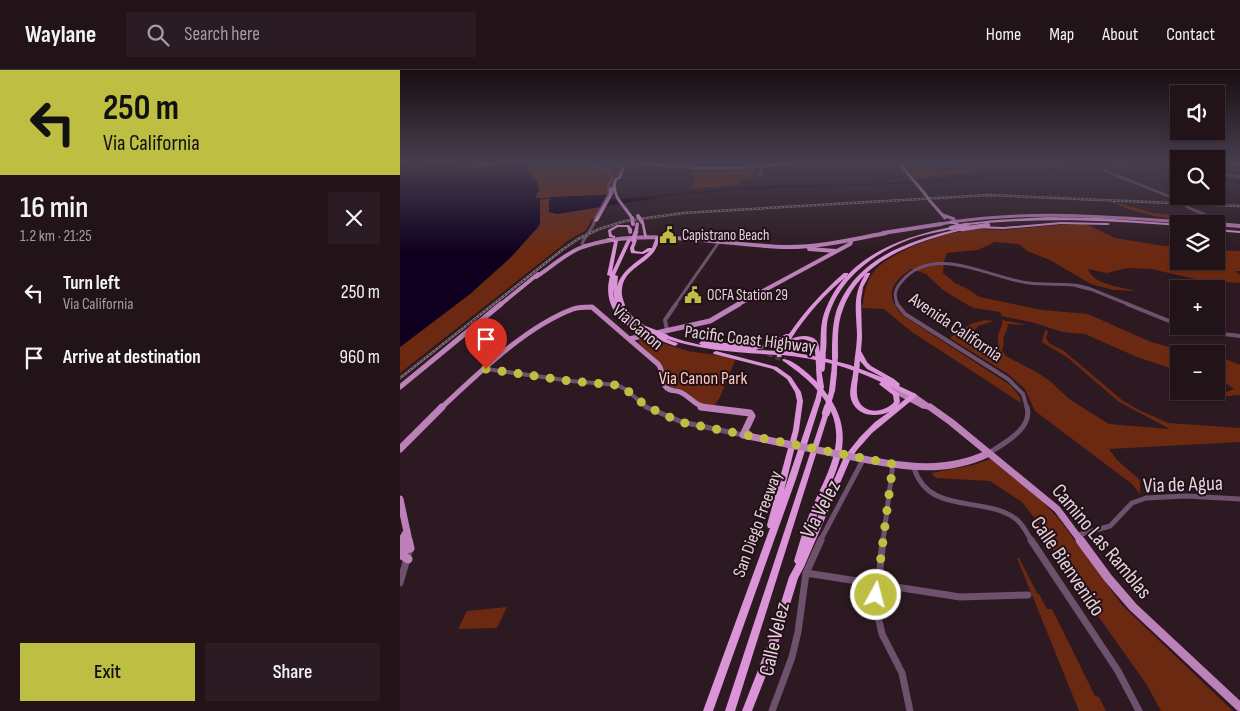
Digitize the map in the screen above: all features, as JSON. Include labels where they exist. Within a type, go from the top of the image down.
[{"type":"highway","points":[[613,194],[622,200],[646,236]]},
{"type":"highway","points":[[613,194],[627,207]]},
{"type":"highway","points":[[596,221],[613,194]]},
{"type":"highway","points":[[635,217],[637,223],[633,233],[632,250],[640,253],[649,250],[658,238]]},
{"type":"highway","name":"San Diego Freeway","points":[[708,711],[818,400],[821,376],[820,354],[831,303],[841,286],[854,270],[869,258],[892,245],[918,235],[968,224],[1015,219],[1061,218],[1170,225]]},
{"type":"highway","name":"San Diego Freeway","points":[[730,711],[826,413],[832,391],[837,320],[845,296],[864,273],[880,259],[897,250],[925,239],[962,229],[1050,220],[1170,226]]},
{"type":"highway","points":[[951,222],[959,225],[996,228],[1061,223],[1129,224]]},
{"type":"highway","points":[[614,237],[610,236],[609,231],[617,226],[629,227],[633,233]]},
{"type":"highway","points":[[1225,227],[1240,229]]},
{"type":"highway","points":[[623,311],[619,291],[622,280],[629,270],[653,251],[658,238]]},
{"type":"highway","points":[[608,239],[616,241],[607,286],[614,308]]},
{"type":"highway","points":[[614,308],[610,296],[610,284],[632,240]]},
{"type":"highway","points":[[623,311],[616,298],[614,283],[632,240]]},
{"type":"highway","points":[[897,250],[879,262],[867,275],[859,290],[857,302],[860,358],[863,362],[893,380],[903,390]]},
{"type":"highway","points":[[748,711],[772,647],[814,512],[835,462],[840,436],[836,412],[814,382],[782,356],[784,344],[835,284],[846,274],[854,270]]},
{"type":"highway","name":"Pacific Coast Highway","points":[[614,308],[640,334],[685,347],[716,353],[809,356],[866,373],[903,390],[913,397]]},
{"type":"highway","name":"Pacific Coast Highway","points":[[623,311],[632,320],[646,329],[666,334],[692,345],[782,356],[829,365],[861,375],[886,386]]},
{"type":"highway","points":[[731,351],[766,346],[783,339],[793,332]]},
{"type":"highway","points":[[666,334],[704,343],[750,347]]},
{"type":"highway","points":[[809,356],[789,352],[787,348],[789,342],[799,338],[810,338],[816,343],[820,354]]},
{"type":"highway","points":[[859,346],[854,398],[856,404],[872,413],[885,411],[897,404],[896,394],[886,386]]},
{"type":"highway","points":[[716,353],[775,368],[792,381],[799,398],[799,409],[792,447],[763,559]]},
{"type":"highway","points":[[793,577],[801,564],[847,459],[857,443],[870,428],[913,397]]},
{"type":"main road","points":[[923,192],[951,222]]},
{"type":"main road","points":[[990,215],[1081,214],[1170,222]]},
{"type":"main road","points":[[943,215],[951,219],[1014,216]]},
{"type":"main road","points":[[942,223],[944,220],[943,215]]},
{"type":"main road","points":[[584,245],[608,239],[658,238],[792,246],[852,240],[990,215],[1019,216]]},
{"type":"main road","points":[[1225,225],[1240,229]]},
{"type":"main road","points":[[792,246],[886,233]]},
{"type":"main road","points":[[400,387],[536,277],[584,245],[614,237],[646,236],[658,238]]},
{"type":"main road","points":[[623,334],[666,334],[710,321],[757,293],[850,244],[852,240],[863,236]]},
{"type":"main road","points":[[792,246],[836,251]]},
{"type":"main road","name":"Via Canon","points":[[486,369],[522,338],[566,311],[584,306],[592,307],[658,364],[662,369],[668,390],[680,392],[701,407],[752,414],[743,435]]},
{"type":"main road","points":[[628,339],[640,334]]},
{"type":"main road","points":[[638,346],[636,341],[640,334]]},
{"type":"main road","points":[[400,449],[409,438],[486,369]]},
{"type":"main road","name":"Pacific Coast Highway","points":[[886,386],[913,397]]},
{"type":"main road","name":"Camino Las Ramblas","points":[[913,397],[989,453],[1057,509],[1108,578],[1133,607],[1240,707]]},
{"type":"main road","points":[[743,435],[914,468],[940,468],[974,462],[989,453]]},
{"type":"main road","points":[[400,499],[410,548],[400,553],[408,559]]},
{"type":"main road","points":[[400,543],[407,531]]},
{"type":"street","points":[[1158,192],[1206,215]]},
{"type":"street","points":[[584,245],[582,243],[589,236],[597,214],[602,209]]},
{"type":"street","points":[[666,334],[665,320],[719,242]]},
{"type":"street","name":"Avenida California","points":[[989,453],[1022,430],[1027,418],[1027,403],[1019,389],[1002,374],[905,314],[896,304],[895,291],[910,272],[927,266],[945,264],[971,267],[1022,282],[1077,286],[1093,290],[1170,321]]},
{"type":"street","points":[[1225,334],[1240,336]]},
{"type":"street","points":[[486,369],[619,386],[646,406],[680,422],[743,435]]},
{"type":"street","name":"Via Velez","points":[[806,573],[826,527],[857,474],[860,459]]},
{"type":"street","points":[[893,464],[877,584],[876,607],[882,634],[902,673],[910,711]]},
{"type":"street","name":"Calle Bienvenido","points":[[914,468],[924,486],[934,496],[946,501],[1000,509],[1018,520],[1118,671],[1138,711]]},
{"type":"street","name":"Via de Agua","points":[[1078,535],[1103,529],[1113,524],[1130,504],[1142,499],[1160,497],[1240,499]]},
{"type":"street","points":[[400,584],[410,548]]},
{"type":"street","points":[[806,573],[960,597],[1028,594]]},
{"type":"street","name":"Calle Velez","points":[[772,711],[792,657],[798,632],[806,573]]},
{"type":"green space","points":[[538,192],[609,192],[596,219],[592,219],[586,230],[569,240],[400,373],[400,347],[470,294],[511,257],[538,227],[540,223],[540,198],[532,198]]},
{"type":"green space","points":[[1108,200],[1154,213],[1173,215],[1170,215],[1170,219],[1145,214]]},
{"type":"green space","points":[[1086,224],[1115,238],[1170,246],[1170,270],[1225,270],[1225,250],[1240,251],[1240,271],[1235,271],[1240,275],[1240,283],[1225,282],[1225,280],[1200,280],[1151,269],[1127,268],[1107,273],[1088,269],[1096,279],[1102,282],[1136,291],[1114,290],[1091,284],[1050,260],[1027,251],[1019,244],[995,242],[978,250],[947,253],[943,273],[955,283],[970,290],[979,297],[1042,310],[1088,314],[1151,342],[1170,347],[1170,368],[1137,357],[1085,334],[1062,332],[1035,323],[1002,316],[1000,312],[974,308],[943,290],[926,274],[911,269],[904,274],[892,290],[893,301],[902,315],[1010,385],[1020,397],[1021,403],[912,332],[884,309],[862,308],[868,282],[876,269],[885,261],[910,248],[939,237],[966,230],[1001,230]]},
{"type":"green space","points":[[984,320],[994,321],[978,326],[968,338],[972,343],[999,357],[998,337],[1002,320],[1023,324],[1008,324],[1003,338],[1002,351],[1006,356],[1038,373],[1050,381],[1069,399],[1109,424],[1170,429],[1119,402],[1068,358],[1042,342],[1045,330],[1048,331],[1046,338],[1049,343],[1064,351],[1122,400],[1137,409],[1168,423],[1240,428],[1240,442],[1109,449],[1117,460],[1140,480],[1140,494],[1132,484],[1035,411],[1025,389],[1008,374],[951,339],[951,337],[971,324]]},
{"type":"green space","name":"Via Canon Park","points":[[642,337],[688,351],[736,358],[720,397],[713,408],[701,406],[683,391],[668,386],[661,365],[638,342]]},
{"type":"green space","points":[[1225,359],[1240,365],[1240,395],[1225,396],[1225,393],[1234,389],[1225,382]]},
{"type":"green space","points":[[990,459],[1042,501],[1059,519],[1123,606],[1233,711],[1161,711],[1147,685],[1086,599],[1034,522],[1036,520],[1022,502],[990,481],[936,478],[931,473],[974,465]]},
{"type":"green space","points":[[1017,558],[1019,558],[1047,609],[1052,609],[1095,696],[1099,697],[1106,711],[1079,711]]},
{"type":"green space","points":[[507,607],[497,628],[458,629],[467,611]]},
{"type":"shaded area","points":[[400,192],[538,192],[535,198],[540,198],[540,223],[538,227],[511,257],[470,294],[400,347]]},
{"type":"shaded area","points":[[623,194],[611,199],[658,198],[557,214],[549,212],[551,197]]},
{"type":"waterway","points":[[626,199],[704,192]]},
{"type":"waterway","points":[[540,199],[550,198]]},
{"type":"tunnel","points":[[752,347],[785,360]]},
{"type":"railway","points":[[400,378],[562,250],[578,239],[599,229],[625,221],[683,213],[989,195],[1240,206]]},
{"type":"place","name":"Capistrano Beach","points":[[668,235]]},
{"type":"place","name":"OCFA Station 29","points":[[693,295]]},
{"type":"route","points":[[486,369],[576,382],[616,385],[623,387],[642,404],[680,422],[893,464],[876,595]]}]
